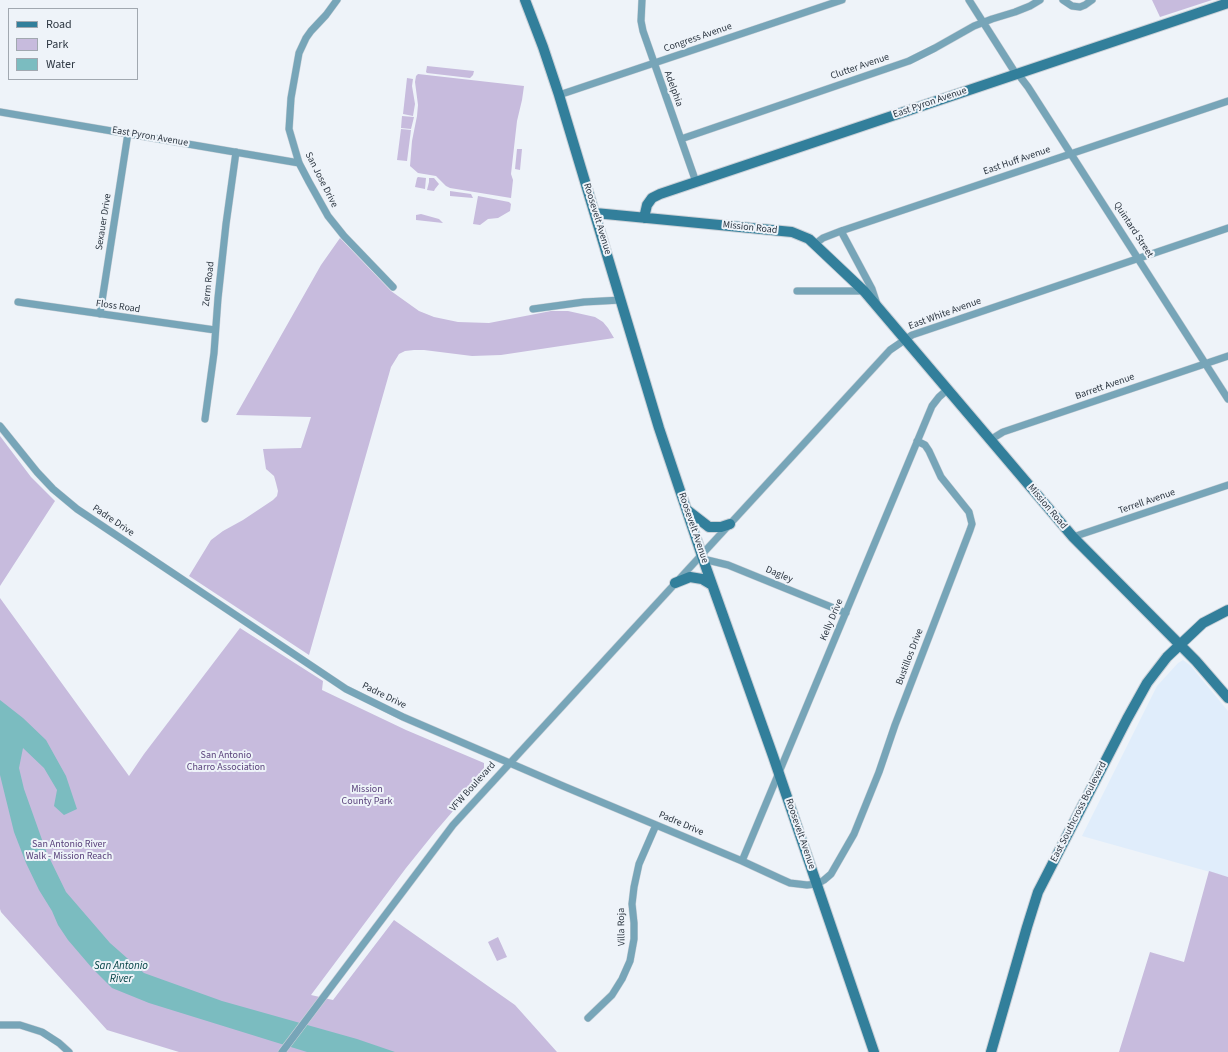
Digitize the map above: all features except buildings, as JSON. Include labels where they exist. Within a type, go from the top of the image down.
[{"type":"main road","name":"Roosevelt Avenue","points":[[524,0],[543,47],[559,94],[657,422],[702,557],[779,773],[874,1052]]},
{"type":"main road","name":"East Pyron Avenue","points":[[644,218],[647,205],[652,198],[660,194],[1228,3]]},
{"type":"main road","name":"Mission Road","points":[[595,213],[792,232],[802,235],[815,244],[878,306],[947,390],[1073,538],[1180,645],[1228,698]]},
{"type":"main road","points":[[687,510],[709,527],[721,527],[730,524]]},
{"type":"main road","points":[[675,583],[690,577],[702,579],[712,585]]},
{"type":"main road","name":"East Southcross Boulevard","points":[[991,1052],[1038,892],[1147,682],[1162,663],[1203,623],[1228,610]]},
{"type":"street","name":"San Jose Drive","points":[[337,0],[306,38],[297,61],[289,119],[291,135],[299,162],[328,216],[344,236],[393,287]]},
{"type":"street","name":"Adelphia","points":[[642,0],[641,13],[643,31],[696,182]]},
{"type":"street","name":"Congress Avenue","points":[[559,94],[654,64],[842,0]]},
{"type":"street","name":"Quintard Street","points":[[969,0],[1017,74],[1028,86],[1072,153],[1228,399]]},
{"type":"street","name":"Clutter Avenue","points":[[680,139],[909,60],[982,22],[1015,12],[1040,0]]},
{"type":"street","points":[[1063,0],[1072,6],[1080,7],[1086,5],[1092,0]]},
{"type":"street","name":"East Huff Avenue","points":[[815,244],[823,238],[841,231],[1228,101]]},
{"type":"street","name":"East Pyron Avenue","points":[[0,112],[299,162]]},
{"type":"street","name":"Sexauer Drive","points":[[100,314],[128,133]]},
{"type":"street","name":"Zerm Road","points":[[205,419],[214,353],[226,224],[236,152]]},
{"type":"street","name":"East White Avenue","points":[[702,557],[730,524],[890,350],[905,339],[921,332],[1228,228]]},
{"type":"street","name":"Mission Road","points":[[841,231],[872,289],[878,306]]},
{"type":"street","points":[[797,291],[864,291]]},
{"type":"street","points":[[533,309],[584,302],[621,300]]},
{"type":"street","name":"Floss Road","points":[[18,302],[215,330]]},
{"type":"street","name":"Barrett Avenue","points":[[990,440],[1003,432],[1228,356]]},
{"type":"street","name":"Kelly Drive","points":[[742,861],[932,406],[947,390]]},
{"type":"street","name":"Padre Drive","points":[[0,426],[37,472],[53,489],[77,509],[346,689],[382,707],[569,789],[742,861],[790,883],[807,885],[817,884]]},
{"type":"street","name":"Bustillos Drive","points":[[817,884],[831,874],[854,834],[879,772],[895,725],[972,524],[969,512],[943,481],[929,450],[925,445],[917,441]]},
{"type":"street","name":"Terrell Avenue","points":[[1073,538],[1228,485]]},
{"type":"street","name":"VFW Boulevard","points":[[282,1052],[448,830],[675,583],[702,557]]},
{"type":"street","name":"Dagley","points":[[702,557],[728,564],[846,614]]},
{"type":"street","name":"Villa Roja","points":[[588,1018],[612,996],[630,961],[634,939],[632,904],[635,876],[656,825]]},
{"type":"street","points":[[0,1025],[20,1025],[42,1032],[59,1043],[69,1052]]},
{"type":"shaded area","points":[[1183,660],[1190,665],[1228,711],[1228,877],[1082,836],[1157,686],[1178,663]]},
{"type":"green space","points":[[1152,0],[1212,0],[1160,17]]},
{"type":"green space","points":[[427,66],[474,71],[470,78],[427,73]]},
{"type":"green space","points":[[418,74],[524,86],[517,121],[511,174],[513,180],[511,198],[450,188],[436,176],[418,173],[410,166],[412,141],[418,105],[415,82]]},
{"type":"green space","points":[[407,78],[413,79],[412,86],[415,104],[413,116],[403,114]]},
{"type":"green space","points":[[402,116],[414,117],[411,129],[401,128]]},
{"type":"green space","points":[[401,129],[411,130],[407,161],[397,160]]},
{"type":"green space","points":[[517,149],[522,149],[520,170],[515,169]]},
{"type":"green space","points":[[418,177],[426,178],[425,189],[415,187]]},
{"type":"green space","points":[[429,178],[434,178],[439,184],[434,191],[427,190]]},
{"type":"green space","points":[[450,191],[471,194],[473,198],[450,196]]},
{"type":"green space","points":[[478,196],[509,202],[511,204],[510,211],[498,218],[488,219],[480,225],[473,224]]},
{"type":"green space","points":[[421,214],[439,219],[443,223],[416,220],[416,215]]},
{"type":"green space","points":[[340,238],[391,291],[419,311],[434,317],[458,322],[489,323],[551,311],[568,311],[595,317],[603,322],[614,338],[501,355],[472,356],[424,350],[405,351],[399,354],[391,367],[309,655],[189,576],[211,540],[277,496],[278,491],[274,476],[266,469],[263,449],[301,448],[311,417],[236,415],[321,265]]},
{"type":"green space","points":[[0,436],[31,477],[55,501],[0,586]]},
{"type":"green space","points":[[0,598],[129,776],[240,628],[323,681],[322,690],[406,730],[484,763],[484,778],[471,790],[406,868],[311,995],[333,1000],[394,920],[515,1005],[557,1052],[179,1052],[107,1030],[1,912],[0,909]]},
{"type":"green space","points":[[1209,871],[1228,877],[1228,1052],[1119,1052],[1150,952],[1184,962]]},
{"type":"green space","points":[[498,937],[507,957],[497,961],[488,942]]},
{"type":"water","name":"San Antonio River","points":[[0,700],[23,718],[46,740],[66,776],[77,809],[64,815],[54,806],[57,790],[44,768],[23,748],[19,768],[24,789],[46,851],[66,892],[110,943],[144,973],[222,1001],[357,1039],[395,1052],[307,1052],[149,1003],[112,988],[92,968],[68,940],[58,925],[26,863],[14,832],[0,775]]},
{"type":"park label","name":"San Antonio Charro Association","points":[[226,762]]},
{"type":"park label","name":"Mission County Park","points":[[367,796]]},
{"type":"park label","name":"San Antonio River Walk - Mission Reach","points":[[69,850]]}]
